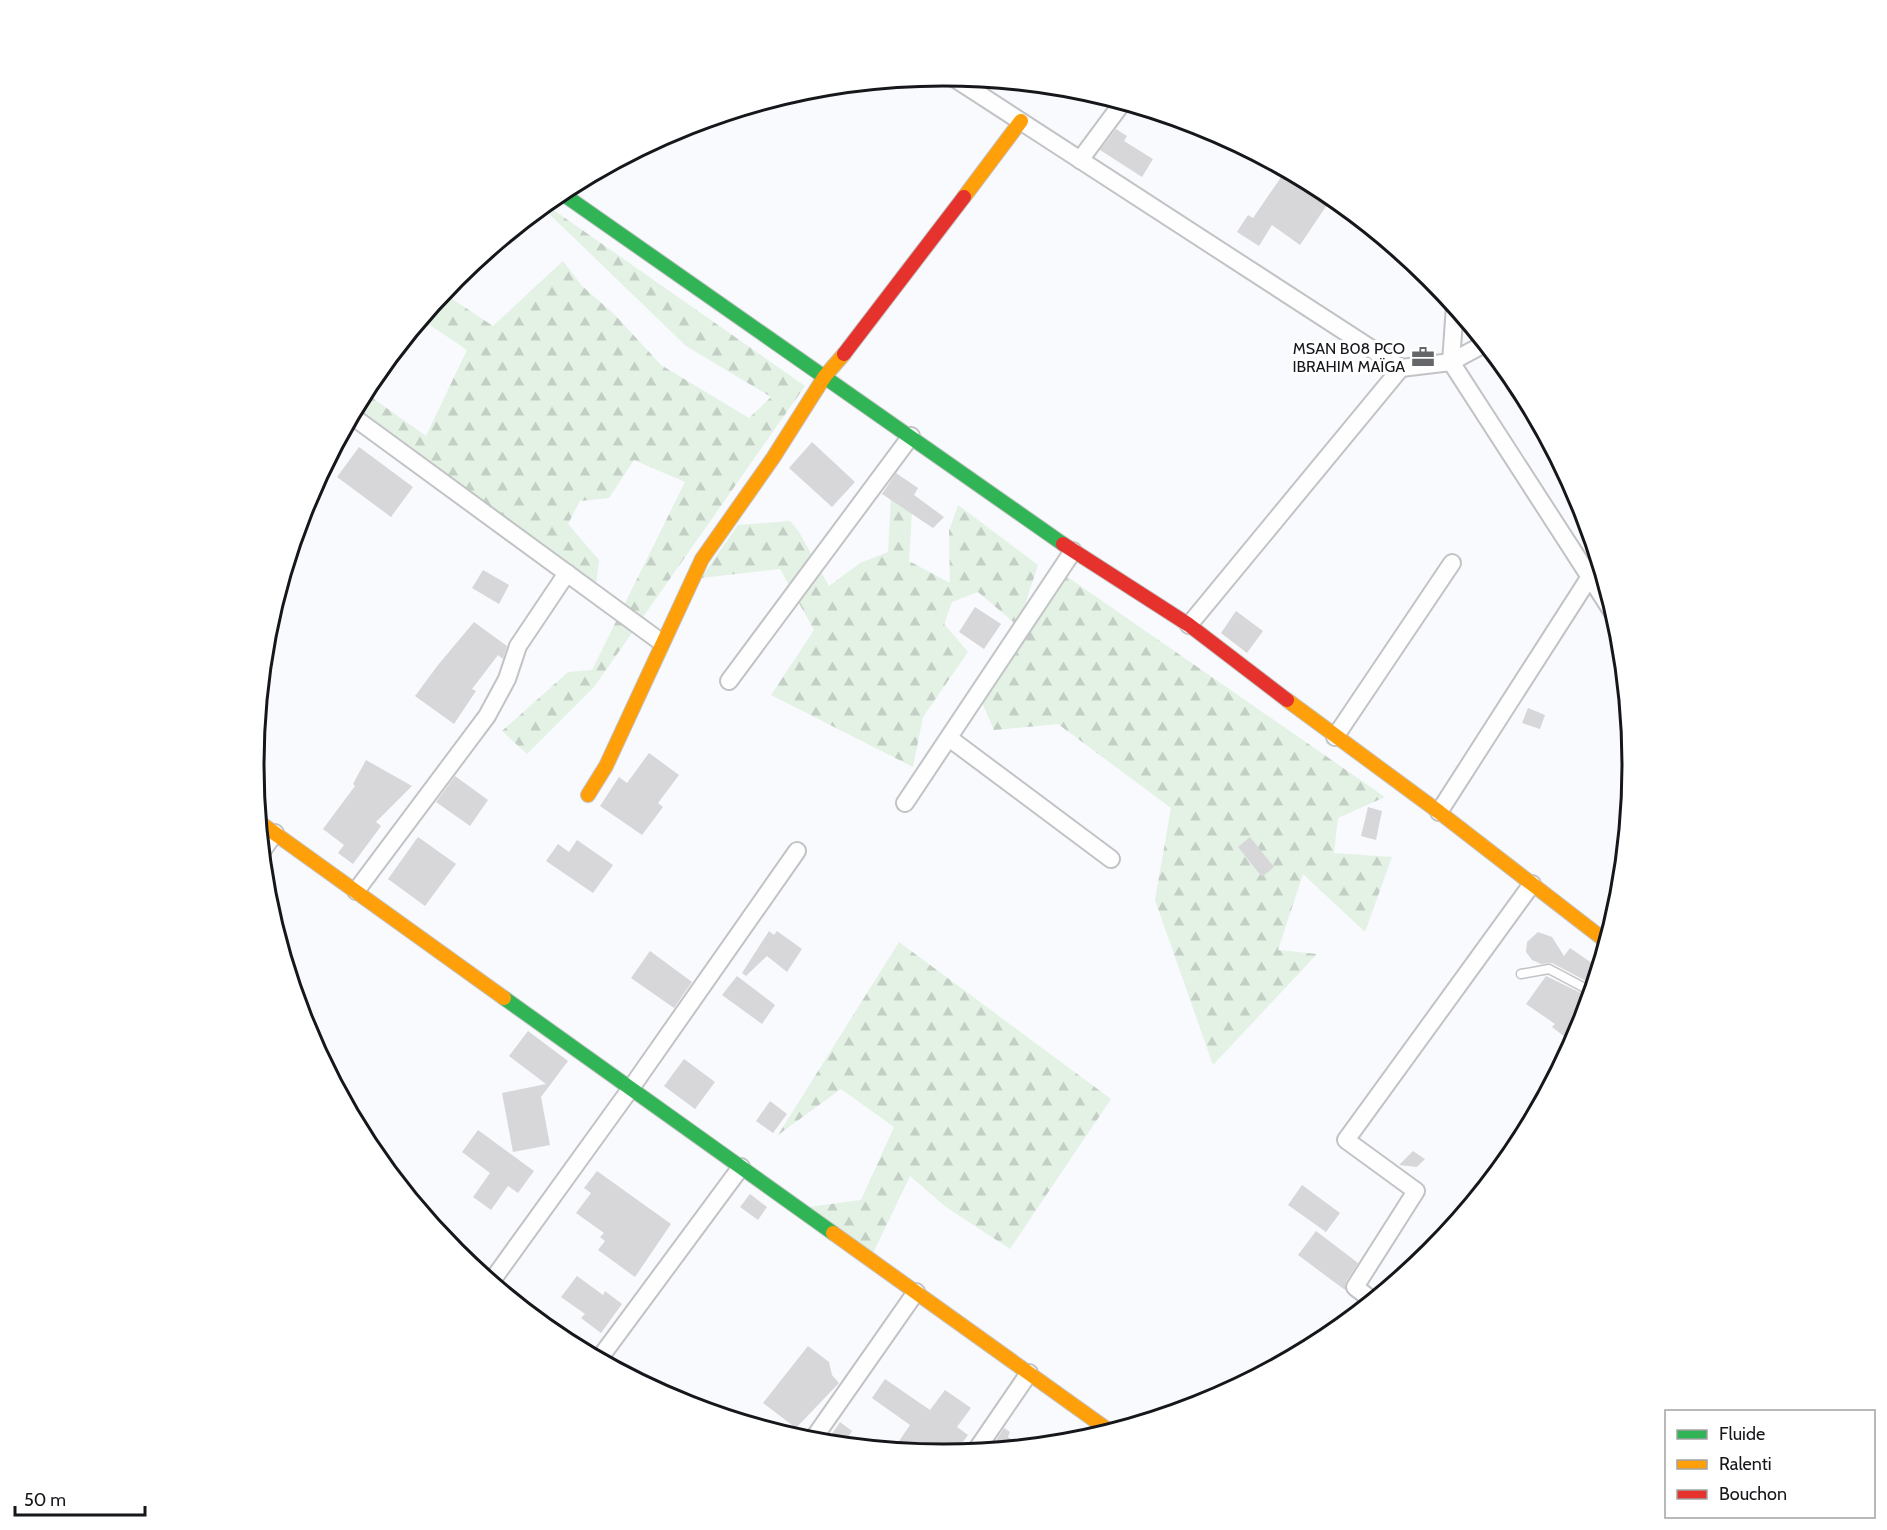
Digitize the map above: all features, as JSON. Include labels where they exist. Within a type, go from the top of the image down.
[{"type":"street","points":[[967,87],[1401,368],[1451,362],[1479,347]]},
{"type":"street","points":[[1080,160],[1118,109]]},
{"type":"street","points":[[588,795],[606,766],[702,559],[773,458],[825,376],[865,330],[1021,121]]},
{"type":"street","points":[[569,198],[1073,551],[1189,625],[1335,737],[1439,812],[1601,937]]},
{"type":"street","points":[[1454,317],[1451,362],[1600,588]]},
{"type":"street","points":[[1189,625],[1401,368]]},
{"type":"street","points":[[358,420],[662,642]]},
{"type":"street","points":[[729,681],[910,436]]},
{"type":"street","points":[[905,803],[1073,551]]},
{"type":"street","points":[[1335,737],[1452,563]]},
{"type":"street","points":[[356,891],[487,716],[507,679],[518,646],[567,573]]},
{"type":"street","points":[[1439,812],[1591,575]]},
{"type":"street","points":[[949,738],[1111,859]]},
{"type":"street","points":[[267,828],[1101,1425]]},
{"type":"street","points":[[269,842],[275,833]]},
{"type":"street","points":[[495,1276],[631,1088],[797,851]]},
{"type":"street","points":[[1367,1296],[1355,1287],[1416,1191],[1346,1140],[1532,884]]},
{"type":"street","points":[[604,1353],[741,1167]]},
{"type":"street","points":[[818,1432],[916,1292]]},
{"type":"street","points":[[981,1443],[1029,1373]]},
{"type":"lane","points":[[1521,974],[1549,969],[1585,989]]},
{"type":"green space","points":[[553,209],[805,386],[594,687],[527,754],[502,731],[568,672],[592,670],[685,482],[634,460],[609,498],[580,501],[568,524],[599,560],[594,601],[358,420],[372,398],[426,436],[467,350],[428,323],[451,298],[493,326],[563,261],[582,286],[614,314],[661,365],[749,418],[771,397],[686,346],[548,213]]},
{"type":"green space","points":[[913,494],[909,561],[950,583],[949,531],[958,505],[1038,565],[1018,626],[978,592],[952,602],[944,624],[968,652],[923,717],[913,767],[771,695],[814,630],[780,569],[701,578],[738,525],[790,521],[799,532],[829,586],[860,563],[888,552],[891,497]]},
{"type":"green space","points":[[1059,571],[1385,797],[1338,818],[1334,853],[1392,857],[1365,932],[1303,874],[1278,950],[1317,954],[1213,1065],[1155,900],[1171,808],[1058,724],[994,730],[979,696]]},
{"type":"green space","points":[[899,942],[1111,1099],[1010,1249],[946,1207],[910,1176],[873,1253],[808,1207],[861,1200],[894,1127],[841,1089],[778,1135]]},
{"type":"building","points":[[1116,129],[1127,136],[1124,141],[1153,159],[1142,177],[1100,150]]},
{"type":"building","points":[[1282,176],[1327,205],[1300,245],[1272,225],[1259,246],[1237,232],[1248,215],[1253,218]]},
{"type":"building","points":[[812,442],[855,482],[832,507],[789,468]]},
{"type":"building","points":[[359,447],[413,487],[391,517],[337,477]]},
{"type":"building","points":[[896,473],[918,488],[914,495],[944,517],[933,528],[882,494]]},
{"type":"building","points":[[483,570],[509,585],[499,604],[472,588]]},
{"type":"building","points":[[975,607],[1001,624],[984,649],[959,632]]},
{"type":"building","points":[[1236,611],[1263,631],[1247,653],[1221,633]]},
{"type":"building","points":[[474,622],[507,646],[503,659],[498,655],[472,689],[476,691],[454,724],[415,696]]},
{"type":"building","points":[[1528,708],[1545,715],[1540,729],[1522,723]]},
{"type":"building","points":[[649,753],[679,775],[658,803],[663,807],[642,835],[600,806],[619,777],[627,783]]},
{"type":"building","points":[[366,760],[412,786],[376,822],[381,826],[353,864],[338,853],[344,845],[323,829],[355,786],[353,784]]},
{"type":"building","points":[[455,776],[488,800],[470,826],[436,802]]},
{"type":"building","points":[[1368,807],[1382,811],[1376,840],[1361,836]]},
{"type":"building","points":[[418,837],[456,864],[425,906],[388,879]]},
{"type":"building","points":[[1250,837],[1274,867],[1262,877],[1238,847]]},
{"type":"building","points":[[577,840],[613,865],[593,893],[546,861],[558,844],[569,852]]},
{"type":"building","points":[[769,931],[774,935],[777,931],[802,949],[787,972],[767,956],[746,976],[742,973]]},
{"type":"building","points":[[1538,932],[1552,937],[1564,956],[1570,948],[1593,964],[1587,982],[1552,963],[1541,964],[1532,960],[1526,952],[1527,942]]},
{"type":"building","points":[[650,951],[692,982],[674,1008],[631,978]]},
{"type":"building","points":[[737,976],[775,1005],[762,1024],[722,995]]},
{"type":"building","points":[[1546,976],[1582,995],[1565,1037],[1552,1027],[1555,1024],[1526,1004]]},
{"type":"building","points":[[528,1031],[568,1061],[541,1097],[550,1145],[513,1152],[502,1093],[546,1084],[509,1056]]},
{"type":"building","points":[[684,1059],[715,1082],[695,1109],[664,1086]]},
{"type":"building","points":[[770,1101],[787,1114],[773,1133],[756,1121]]},
{"type":"building","points":[[478,1130],[534,1171],[518,1193],[508,1186],[491,1210],[473,1197],[490,1173],[462,1152]]},
{"type":"building","points":[[1413,1151],[1425,1159],[1417,1167],[1399,1165]]},
{"type":"building","points":[[597,1171],[671,1224],[635,1277],[598,1250],[605,1241],[600,1237],[604,1233],[576,1213],[591,1193],[584,1188]]},
{"type":"building","points":[[1302,1185],[1340,1213],[1326,1232],[1288,1205]]},
{"type":"building","points":[[750,1194],[767,1207],[758,1220],[740,1207]]},
{"type":"building","points":[[1316,1231],[1358,1263],[1346,1282],[1345,1290],[1298,1255]]},
{"type":"building","points":[[577,1276],[603,1295],[605,1291],[622,1304],[601,1333],[581,1318],[585,1314],[561,1297]]},
{"type":"building","points":[[808,1346],[829,1362],[832,1375],[839,1383],[796,1428],[763,1403]]},
{"type":"building","points":[[885,1379],[930,1410],[945,1390],[971,1408],[957,1427],[968,1435],[962,1444],[898,1443],[910,1425],[872,1398]]},
{"type":"building","points":[[840,1422],[852,1431],[848,1438],[832,1434]]},
{"type":"building","points":[[1004,1428],[1010,1432],[1008,1437],[1014,1441],[995,1442]]},
{"type":"traffic: fast","points":[[569,198],[1063,544]]},
{"type":"traffic: fast","points":[[504,998],[833,1233]]},
{"type":"traffic: slow","points":[[964,197],[1021,121]]},
{"type":"traffic: slow","points":[[588,795],[606,766],[702,559],[773,458],[825,376],[844,354]]},
{"type":"traffic: slow","points":[[1287,700],[1439,812],[1601,937]]},
{"type":"traffic: slow","points":[[267,828],[504,998]]},
{"type":"traffic: slow","points":[[833,1233],[1101,1425]]},
{"type":"traffic: jam","points":[[844,354],[964,197]]},
{"type":"traffic: jam","points":[[1063,544],[1189,625],[1287,700]]},
{"type":"place","name":"MSAN B08 PCO IBRAHIM MAÏGA","points":[[1423,357]]}]
